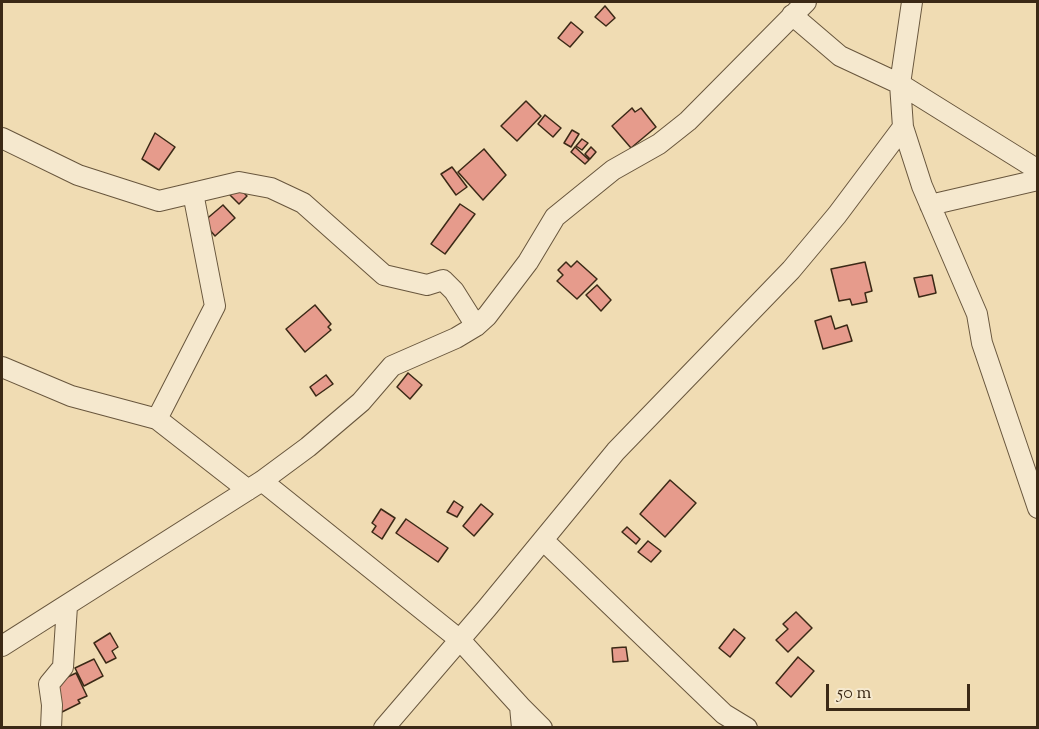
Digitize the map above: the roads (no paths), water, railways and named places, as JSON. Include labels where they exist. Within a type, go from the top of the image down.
[{"type":"street","points":[[912,2],[900,84],[903,127],[930,205],[977,314],[982,343],[1038,508]]},
{"type":"street","points":[[2,646],[255,486],[308,447],[361,402],[392,366],[456,338],[476,326],[487,316],[528,262],[555,217],[613,170],[659,144],[688,121],[799,6],[840,56],[900,84],[1038,170]]},
{"type":"street","points":[[384,728],[647,418],[790,270],[837,215],[903,127]]},
{"type":"street","points":[[2,138],[78,175],[143,198],[159,201],[239,182],[271,188],[303,203],[384,275],[427,285],[443,280],[454,291],[476,326]]},
{"type":"street","points":[[930,205],[1038,180]]},
{"type":"street","points":[[157,419],[215,306],[193,193]]},
{"type":"street","points":[[2,367],[71,396],[157,419],[255,486],[460,640],[542,728]]},
{"type":"street","points":[[543,540],[640,630],[737,725]]},
{"type":"street","points":[[51,728],[52,705],[49,684],[63,667],[67,606]]},
{"type":"street","points":[[520,706],[522,728]]}]
